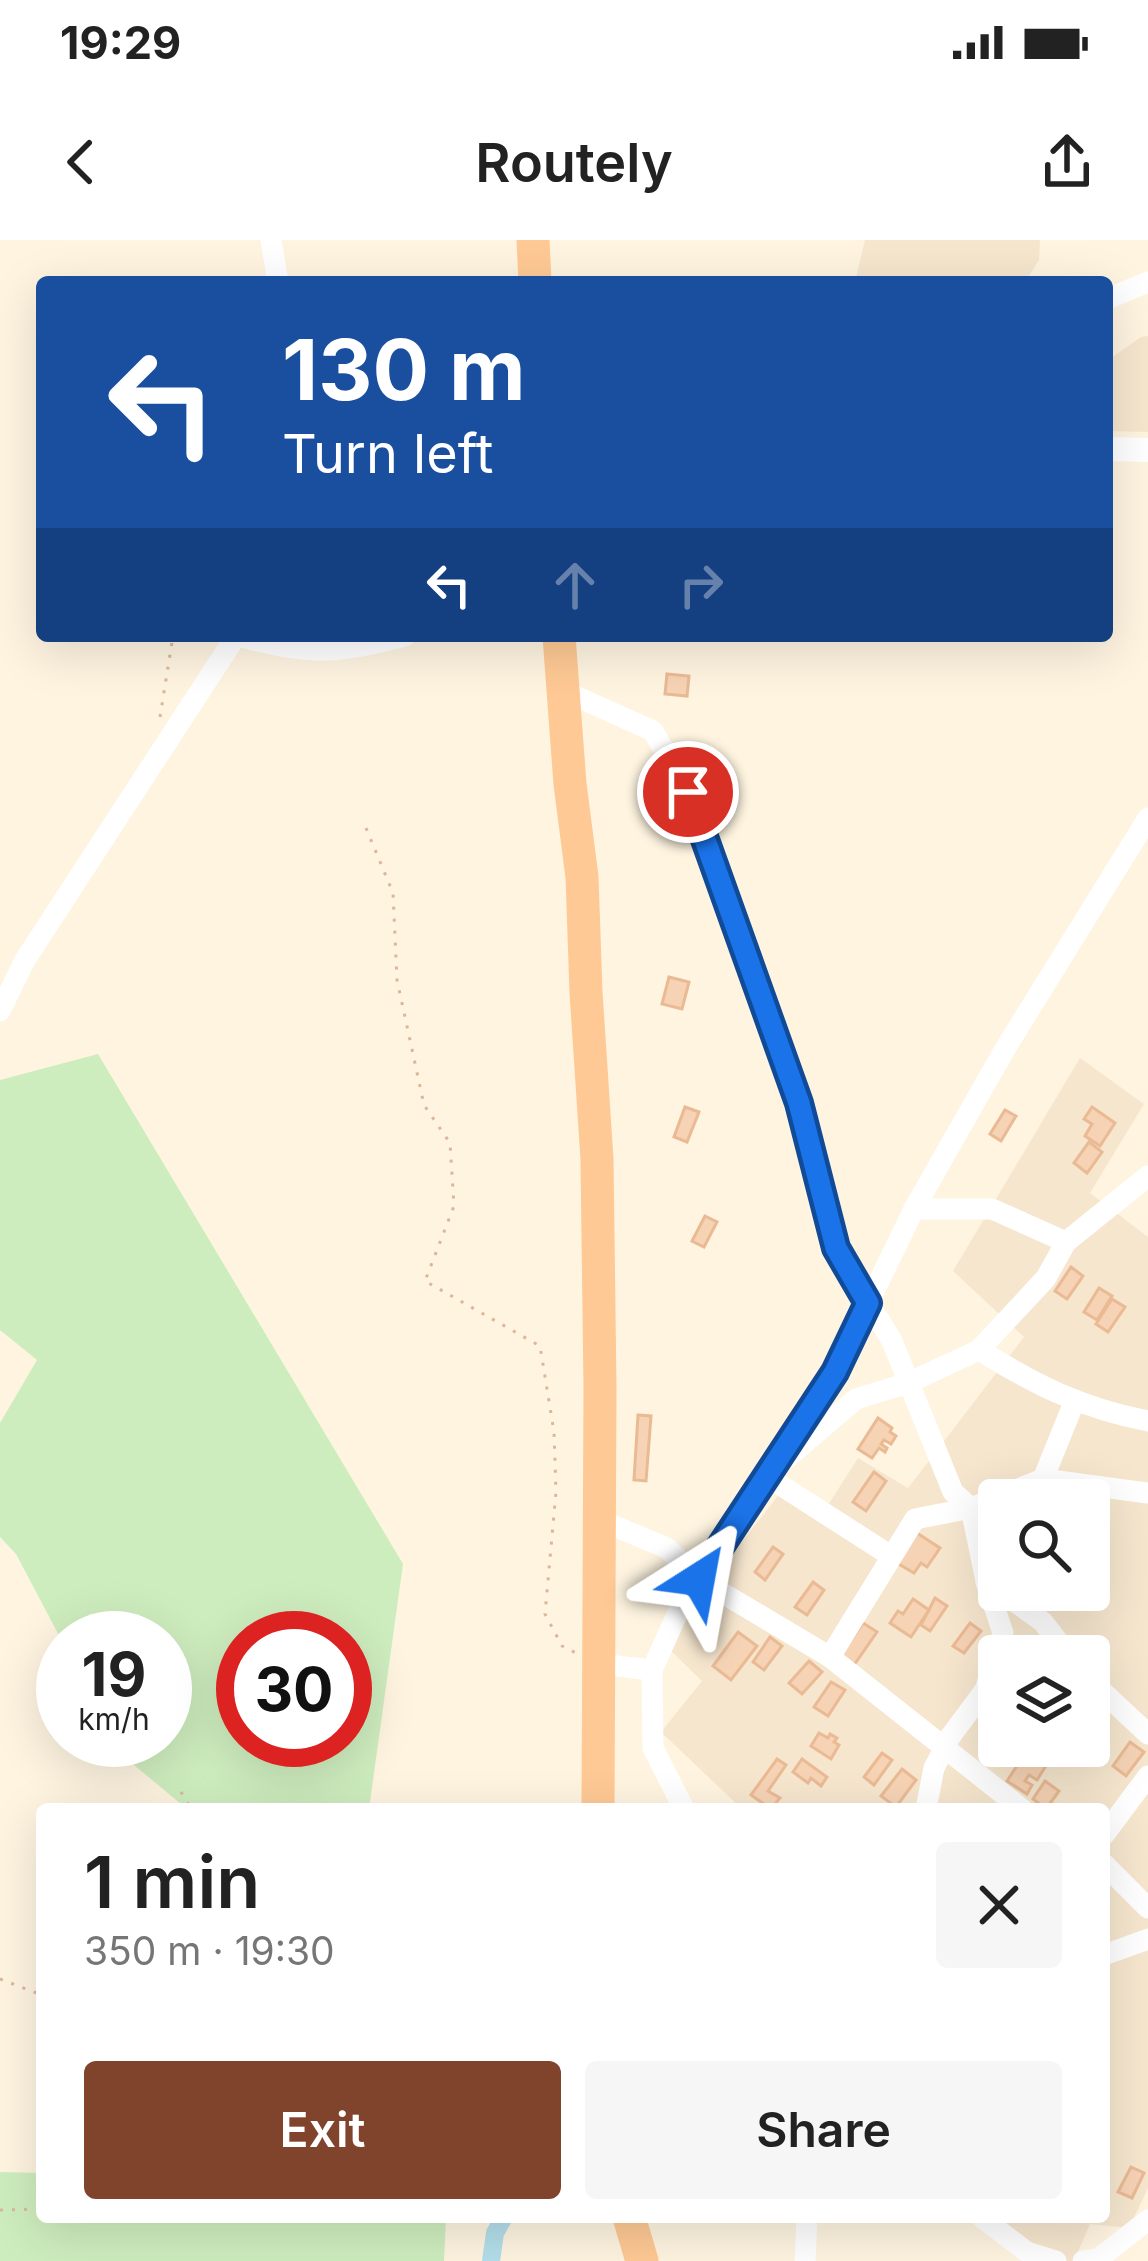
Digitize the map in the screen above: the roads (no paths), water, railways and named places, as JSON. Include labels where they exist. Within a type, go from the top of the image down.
[{"type":"highway","points":[[533,240],[536,276]]},
{"type":"highway","points":[[559,642],[582,877],[597,1159],[598,1803]]},
{"type":"highway","points":[[631,2223],[642,2261]]},
{"type":"street","points":[[271,240],[277,276]]},
{"type":"street","points":[[1113,297],[1148,282]]},
{"type":"street","points":[[1113,449],[1148,450]]},
{"type":"street","points":[[0,1011],[25,960],[233,642]]},
{"type":"street","points":[[259,642],[313,652],[379,642]]},
{"type":"street","points":[[561,681],[653,731],[688,792],[799,1103],[836,1248],[892,1341],[952,1492],[971,1508],[978,1542]]},
{"type":"street","points":[[681,1803],[653,1748],[652,1670],[683,1599],[835,1372],[914,1209],[1005,1049],[1148,818]]},
{"type":"street","points":[[771,1473],[856,1399],[908,1383],[979,1350],[1046,1277],[1066,1242],[1148,1176]]},
{"type":"street","points":[[914,1209],[992,1209],[1066,1242]]},
{"type":"street","points":[[979,1350],[1039,1386],[1112,1414],[1148,1421]]},
{"type":"street","points":[[1042,1479],[1075,1400]]},
{"type":"street","points":[[771,1473],[891,1556]]},
{"type":"street","points":[[1110,1488],[1148,1492]]},
{"type":"street","points":[[830,1657],[914,1519],[978,1505]]},
{"type":"street","points":[[600,1520],[667,1548],[699,1579],[830,1657],[1014,1803]]},
{"type":"street","points":[[927,1803],[934,1768],[985,1690],[1003,1633],[996,1611]]},
{"type":"street","points":[[1028,1611],[1053,1635]]},
{"type":"street","points":[[599,1664],[652,1670]]},
{"type":"street","points":[[1110,1699],[1148,1734]]},
{"type":"street","points":[[1110,1827],[1148,1776]]},
{"type":"street","points":[[1110,1870],[1148,1908]]},
{"type":"street","points":[[1110,1953],[1148,1939]]},
{"type":"street","points":[[1095,2260],[1148,2220]]},
{"type":"street","points":[[989,2223],[1027,2252],[1055,2261]]},
{"type":"waterway","points":[[491,2261],[501,2223]]}]
